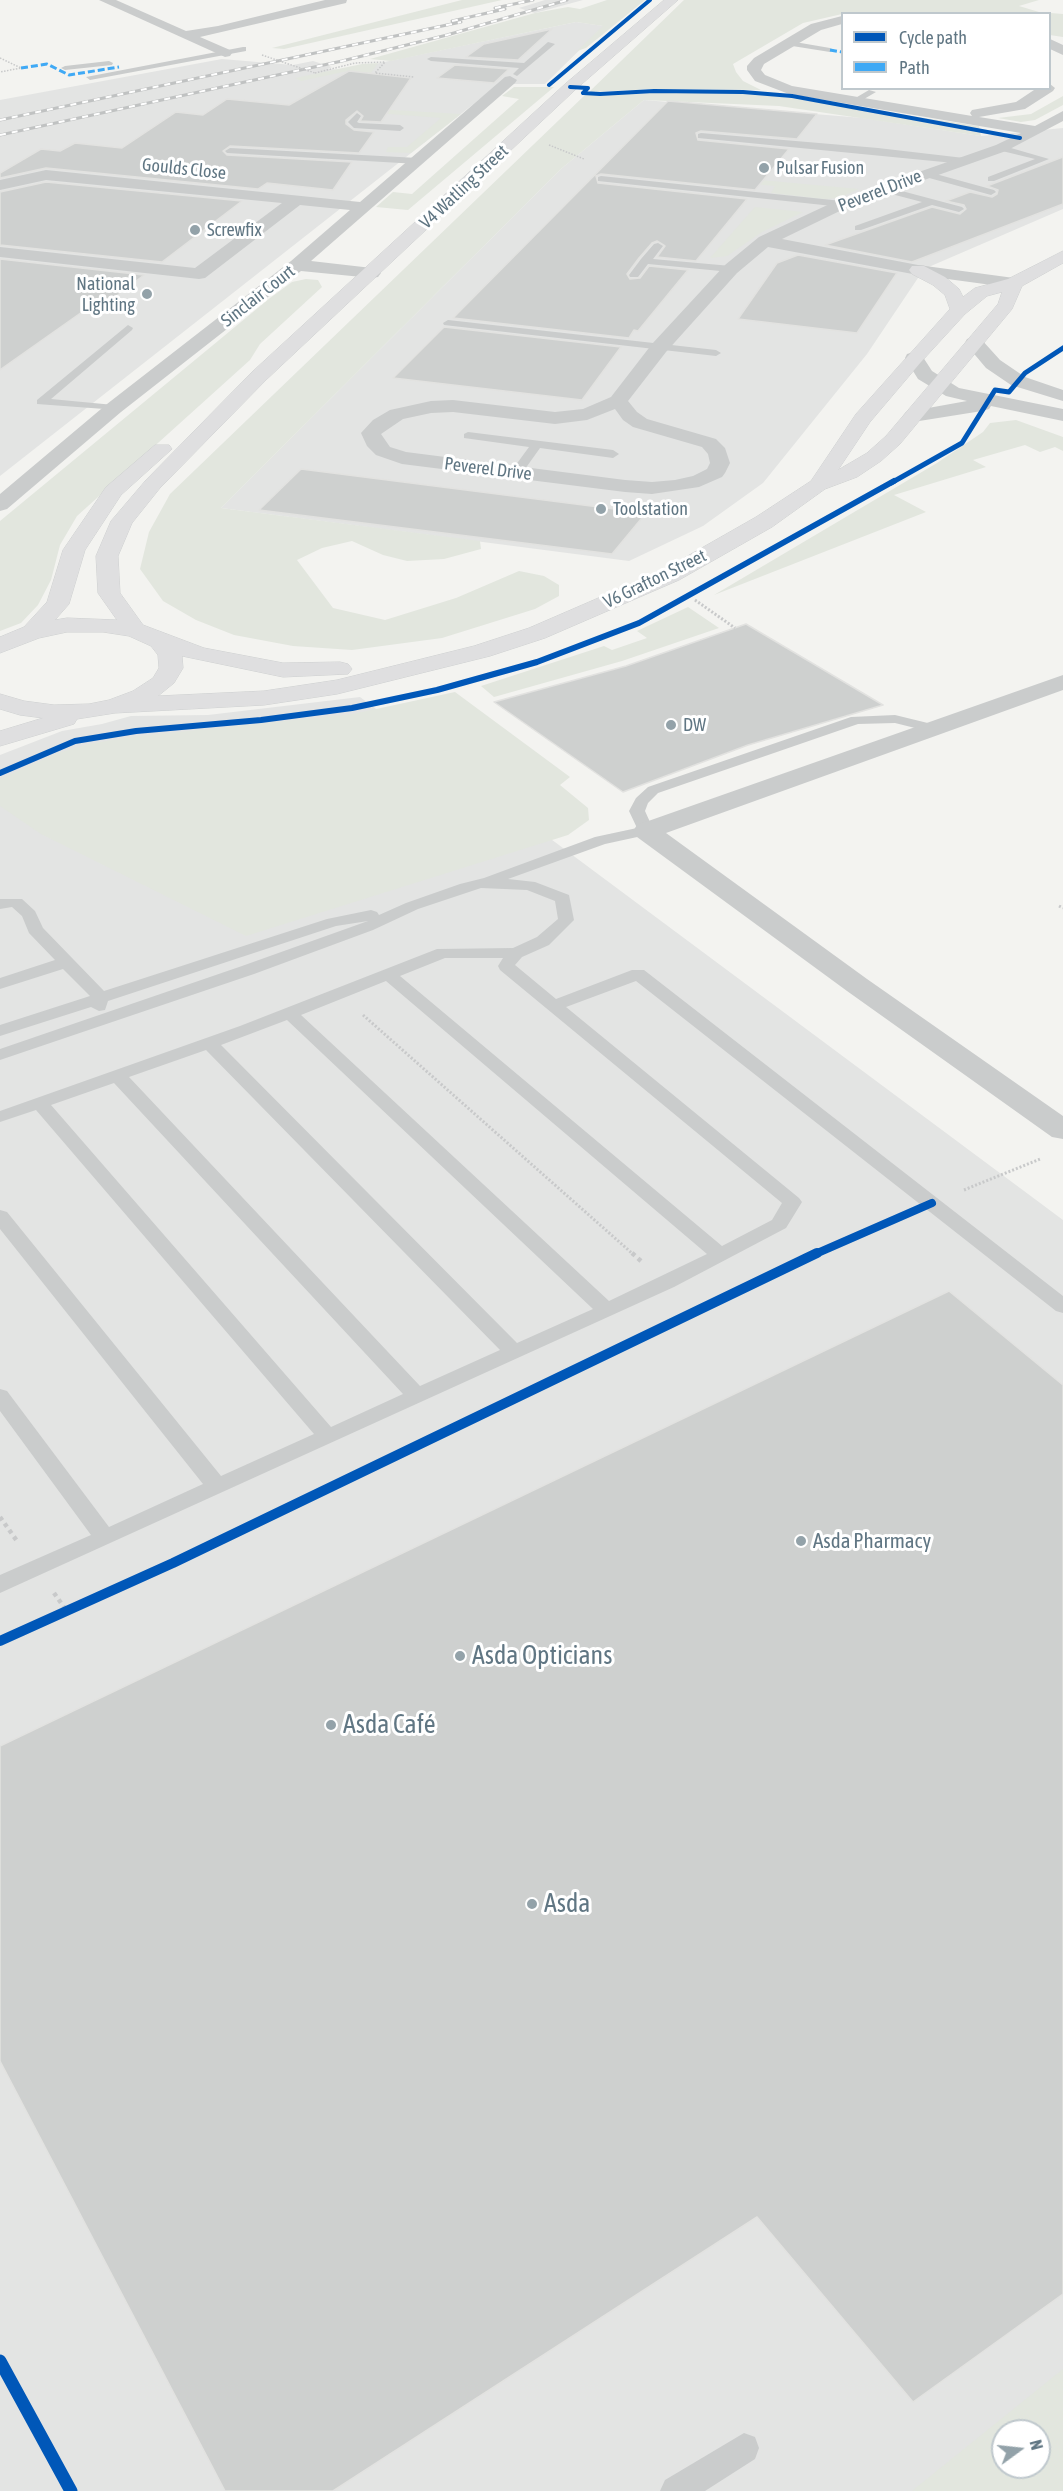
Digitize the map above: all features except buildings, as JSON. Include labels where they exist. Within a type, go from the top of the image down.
[{"type":"street","points":[[105,0],[225,53]]},
{"type":"street","points":[[186,35],[218,30],[341,0]]},
{"type":"street","name":"V4 Watling Street","points":[[135,630],[110,593],[107,556],[122,521],[153,484],[259,375],[372,273],[570,87],[672,0]]},
{"type":"street","points":[[841,21],[816,27],[754,66],[760,78],[789,90],[1037,132]]},
{"type":"street","name":"Sinclair Court","points":[[0,505],[114,408],[297,265],[510,80]]},
{"type":"street","points":[[939,114],[969,114],[1009,109],[1020,106],[1045,90]]},
{"type":"street","name":"Peverel Drive","points":[[555,418],[586,414],[618,401],[659,348],[731,269],[765,241],[842,204],[1001,148],[1037,132],[1063,115]]},
{"type":"street","name":"Goulds Close","points":[[0,184],[46,175],[366,207]]},
{"type":"street","points":[[0,252],[199,274],[297,200]]},
{"type":"street","points":[[765,241],[918,270],[1014,284]]},
{"type":"street","name":"V6 Grafton Street","points":[[818,485],[863,418],[959,310],[981,292],[1014,284],[1063,256]]},
{"type":"street","points":[[297,265],[372,273]]},
{"type":"street","points":[[918,270],[939,281],[953,293],[959,310]]},
{"type":"street","name":"V6 Grafton Street","points":[[115,706],[264,698],[337,687],[482,651],[537,633],[671,575],[765,522],[818,485],[849,473],[874,457],[893,440],[1006,305],[1014,284]]},
{"type":"street","points":[[974,343],[993,364],[1017,381],[1063,396]]},
{"type":"street","points":[[914,358],[925,375],[939,385],[969,397],[1021,405],[1063,415]]},
{"type":"street","name":"V4 Watling Street","points":[[32,632],[58,604],[74,550],[113,491],[189,426],[259,375]]},
{"type":"street","points":[[863,418],[890,406],[907,393],[939,385],[972,382],[1042,390]]},
{"type":"street","name":"Peverel Drive","points":[[618,401],[630,416],[655,429]]},
{"type":"street","points":[[913,416],[953,408],[1005,404]]},
{"type":"street","name":"Peverel Drive","points":[[453,406],[555,418],[611,427],[655,429],[687,435],[709,443],[718,452],[720,463],[715,473],[699,481],[652,488],[402,458],[383,451],[374,442],[371,433],[380,424],[397,414],[431,407],[453,406]]},
{"type":"street","name":"V6 Grafton Street","points":[[3,643],[32,632],[67,625],[103,625],[135,630],[159,641],[199,654],[283,670],[361,669],[482,651]]},
{"type":"street","points":[[0,739],[142,696],[162,682],[171,668],[170,654],[159,641]]},
{"type":"street","points":[[646,831],[1063,682]]},
{"type":"street","points":[[0,701],[20,708],[54,712],[89,711]]},
{"type":"street","points":[[646,831],[857,986],[1063,1130]]},
{"type":"lane","points":[[789,43],[830,50]]},
{"type":"lane","points":[[510,80],[551,44]]},
{"type":"lane","points":[[90,77],[243,49]]},
{"type":"lane","points":[[431,59],[525,66]]},
{"type":"lane","points":[[65,68],[106,61],[128,71]]},
{"type":"lane","points":[[856,100],[872,92]]},
{"type":"lane","points":[[357,116],[352,122],[357,126],[400,128]]},
{"type":"lane","points":[[392,135],[408,120]]},
{"type":"lane","points":[[702,135],[964,161]]},
{"type":"lane","points":[[280,147],[289,154]]},
{"type":"lane","points":[[991,179],[1044,159],[1001,148]]},
{"type":"lane","points":[[376,149],[383,158]]},
{"type":"lane","points":[[230,151],[418,161]]},
{"type":"lane","points":[[925,174],[991,192]]},
{"type":"lane","points":[[601,179],[842,204]]},
{"type":"lane","points":[[883,189],[959,209]]},
{"type":"lane","points":[[858,228],[931,202]]},
{"type":"lane","points":[[634,275],[658,246]]},
{"type":"lane","points":[[645,261],[731,269]]},
{"type":"lane","points":[[448,324],[716,353]]},
{"type":"lane","points":[[114,408],[41,402],[128,328]]},
{"type":"lane","points":[[468,436],[612,454]]},
{"type":"lane","points":[[516,473],[536,445]]},
{"type":"lane","points":[[0,1055],[367,927],[412,906],[600,840],[646,831],[637,811],[641,801],[653,790],[856,720],[895,719],[935,729]]},
{"type":"lane","points":[[0,1116],[209,1043],[443,953],[516,953],[543,941],[566,920],[563,898],[529,885],[481,883]]},
{"type":"lane","points":[[0,904],[16,902],[29,914],[35,930],[100,997],[98,1021]]},
{"type":"lane","points":[[0,1031],[333,922],[412,906]]},
{"type":"lane","points":[[0,1585],[606,1311],[779,1224],[792,1202],[506,966],[516,953]]},
{"type":"lane","points":[[0,984],[67,962]]},
{"type":"lane","points":[[388,974],[720,1255]]},
{"type":"lane","points":[[553,1006],[638,974],[1063,1306]]},
{"type":"lane","points":[[289,1013],[606,1311]]},
{"type":"lane","points":[[209,1043],[514,1352]]},
{"type":"lane","points":[[117,1075],[417,1396]]},
{"type":"lane","points":[[39,1103],[328,1437]]},
{"type":"lane","points":[[0,1216],[217,1486]]},
{"type":"lane","points":[[0,1396],[105,1538]]},
{"type":"lane","points":[[676,2491],[744,2448]]},
{"type":"path","points":[[262,55],[315,74],[355,63]]},
{"type":"path","points":[[0,58],[21,68],[0,72]]},
{"type":"path","points":[[521,134],[580,158],[603,164],[590,178],[601,179]]},
{"type":"path","points":[[699,590],[689,596],[735,628]]},
{"type":"path","points":[[932,1203],[1041,1158]]},
{"type":"path","points":[[56,1614],[75,1605]]},
{"type":"shaded area","points":[[462,0],[502,0],[284,49],[272,48]]},
{"type":"shaded area","points":[[545,0],[583,0],[535,13],[519,8]]},
{"type":"shaded area","points":[[607,0],[645,0],[586,48],[577,51],[603,26],[576,22],[391,61],[370,59],[535,13],[568,7],[580,9]]},
{"type":"shaded area","points":[[684,0],[1039,0],[1019,6],[1039,12],[841,12],[841,14],[803,23],[733,64],[743,81],[761,90],[654,89],[589,92]]},
{"type":"shaded area","points":[[1051,13],[1063,14],[1063,37],[1051,35]]},
{"type":"shaded area","points":[[576,22],[604,26],[545,84],[499,84],[0,476],[0,100],[222,59],[293,65],[313,61],[332,67],[328,69],[346,70]]},
{"type":"shaded area","points":[[378,63],[371,73],[348,71],[301,81],[295,78],[362,64]]},
{"type":"shaded area","points":[[514,87],[554,87],[408,210],[376,207],[393,192],[412,194],[519,99],[502,96]]},
{"type":"shaded area","points":[[661,92],[744,93],[783,97],[979,126],[981,136],[779,106],[644,100],[561,169],[221,508],[480,541],[481,549],[444,559],[407,561],[383,555],[352,541],[322,548],[297,560],[333,608],[385,620],[456,598],[519,571],[544,576],[559,585],[559,596],[535,609],[442,638],[352,650],[293,646],[234,635],[196,620],[163,601],[140,569],[149,532],[170,494],[585,95]]},
{"type":"shaded area","points":[[1063,96],[1063,105],[1035,120],[1021,122],[998,118],[1031,114]]},
{"type":"shaded area","points":[[644,100],[863,118],[981,136],[1063,128],[1063,209],[924,269],[867,354],[763,483],[703,526],[629,561],[221,508],[561,169]]},
{"type":"shaded area","points":[[288,104],[461,114],[411,153],[386,152],[388,147],[407,147],[441,118],[285,106]]},
{"type":"shaded area","points":[[607,166],[859,189],[839,198],[825,199],[771,193],[775,186],[603,170]]},
{"type":"shaded area","points":[[755,207],[803,212],[762,232],[727,256],[710,258]]},
{"type":"shaded area","points":[[306,279],[318,280],[322,287],[260,344],[250,360],[77,516],[60,545],[51,580],[38,605],[21,623],[0,631],[0,521],[270,298],[292,282]]},
{"type":"shaded area","points":[[1016,420],[1063,437],[1063,451],[1055,447],[1040,452],[1025,445],[973,460],[986,467],[894,495],[926,512],[714,595],[937,463],[983,432],[990,423]]},
{"type":"shaded area","points":[[688,607],[719,628],[622,661],[494,697],[481,686],[604,646],[612,650],[647,638],[637,631]]},
{"type":"shaded area","points":[[455,692],[570,777],[560,785],[588,808],[589,820],[568,835],[246,936],[41,834],[0,806],[0,779],[58,753],[89,744],[129,737],[353,714]]},
{"type":"shaded area","points":[[360,697],[1063,1220],[1063,2491],[0,2491],[0,755],[62,731],[131,716],[208,715]]},
{"type":"shaded area","points":[[1063,2369],[1063,2491],[912,2491],[991,2427],[991,2479],[1051,2479],[1051,2419],[1001,2419]]},
{"type":"railway","points":[[495,8],[533,0]]},
{"type":"railway","points":[[0,135],[342,61],[447,35],[567,0]]},
{"type":"railway","points":[[452,21],[505,9]]},
{"type":"railway","points":[[0,120],[461,22]]},
{"type":"marked path","points":[[830,50],[841,52]]},
{"type":"marked path","points":[[21,68],[47,64],[69,75],[119,67]]},
{"type":"cycle path","points":[[549,85],[650,0]]},
{"type":"cycle path","points":[[570,87],[588,88],[583,93],[600,94],[654,91],[743,92],[792,96],[1020,138]]},
{"type":"cycle path","points":[[0,773],[75,741],[136,731],[261,720],[352,708],[437,690],[537,662],[639,623],[962,443],[995,390],[1009,392],[1025,373],[1063,348]]},
{"type":"cycle path","points":[[0,1641],[173,1563],[827,1248],[932,1203]]},
{"type":"cycle path","points":[[0,2361],[71,2491]]},
{"type":"place","name":"Pulsar Fusion","points":[[764,168]]},
{"type":"place","name":"Screwfix","points":[[195,230]]},
{"type":"place","name":"National Lighting","points":[[147,294]]},
{"type":"place","name":"Toolstation","points":[[601,509]]},
{"type":"place","name":"DW","points":[[671,725]]},
{"type":"place","name":"Asda Pharmacy","points":[[801,1541]]},
{"type":"place","name":"Asda Opticians","points":[[460,1656]]},
{"type":"place","name":"Asda Café","points":[[331,1725]]},
{"type":"place","name":"Asda","points":[[532,1904]]}]
